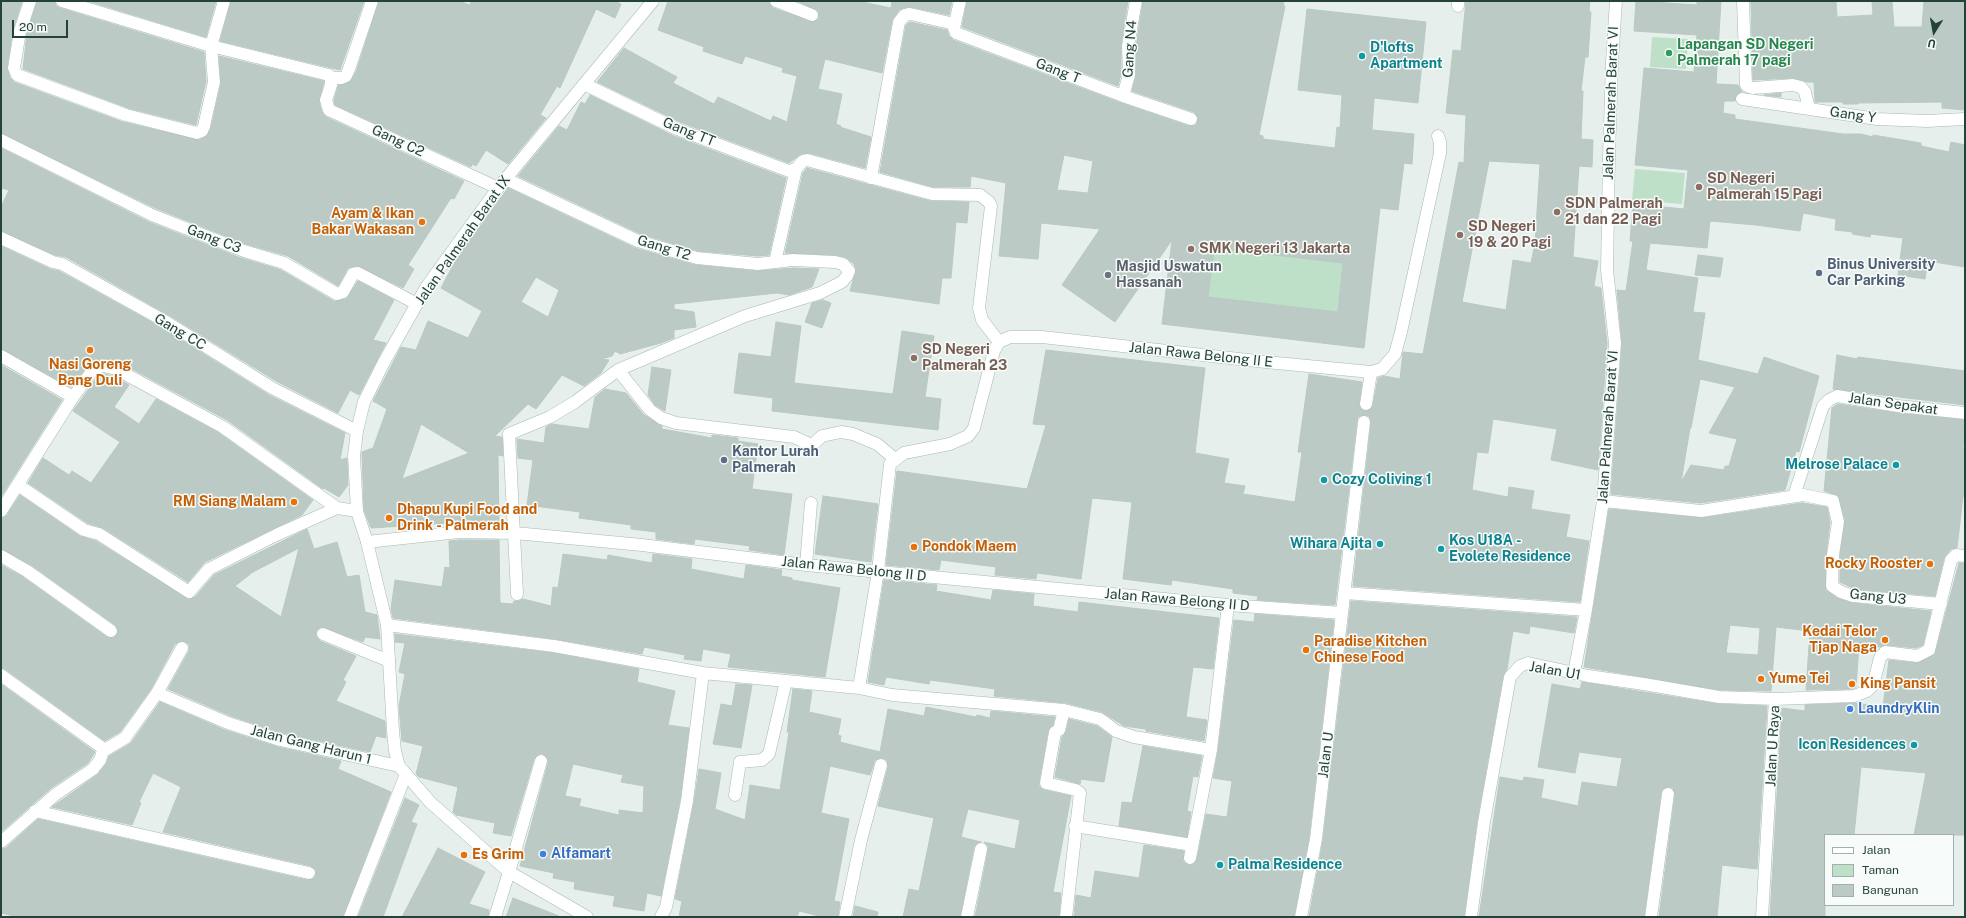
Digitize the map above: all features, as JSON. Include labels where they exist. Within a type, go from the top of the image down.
[{"type":"street","points":[[30,1],[21,29],[14,68],[17,75],[126,115],[199,133],[204,126],[214,82],[211,46],[224,1]]},
{"type":"street","points":[[62,1],[211,46],[329,75],[331,78],[342,78],[346,76],[372,1]]},
{"type":"street","name":"Jalan Palmerah Barat IX","points":[[587,917],[509,872],[430,802],[402,770],[395,751],[387,625],[367,542],[357,511],[354,456],[356,431],[364,402],[384,362],[428,286],[502,183],[621,37],[653,1]]},
{"type":"street","points":[[776,1],[812,15]]},
{"type":"street","points":[[871,178],[899,22],[905,15],[910,14],[955,24],[960,1]]},
{"type":"street","name":"Gang N4","points":[[1123,96],[1129,75],[1128,46],[1136,1]]},
{"type":"street","name":"Jalan Palmerah Barat VI","points":[[1586,610],[1603,501],[1615,343],[1607,270],[1609,141],[1616,1]]},
{"type":"street","points":[[1743,1],[1746,85],[1753,88],[1793,85],[1801,87],[1805,92],[1809,109]]},
{"type":"street","name":"Gang T","points":[[955,24],[956,33],[1123,96],[1191,119]]},
{"type":"street","name":"Gang C2","points":[[331,78],[332,85],[326,100],[329,110],[502,183]]},
{"type":"street","name":"Gang TT","points":[[584,84],[677,129],[789,171],[796,169]]},
{"type":"street","name":"Gang Y","points":[[1742,99],[1877,120],[1965,119]]},
{"type":"street","points":[[1366,404],[1372,372],[1382,368],[1395,354],[1439,158],[1440,142],[1438,136]]},
{"type":"street","name":"Gang C3","points":[[1,140],[152,215],[244,251],[284,263],[337,294],[344,292],[353,274],[358,272],[417,304]]},
{"type":"street","points":[[775,262],[796,169],[802,162],[807,160],[932,194],[980,195],[989,202],[990,206],[979,308],[982,320],[999,342],[994,351],[974,428],[968,436],[950,444],[904,453],[890,464],[878,571],[859,688]]},
{"type":"street","name":"Gang T2","points":[[502,183],[638,241],[697,258],[758,264],[793,260],[835,262],[843,264],[849,271],[845,278],[834,286],[808,298],[745,316],[618,370]]},
{"type":"street","name":"Gang CC","points":[[1,238],[53,262],[62,264],[168,323],[272,388],[356,431]]},
{"type":"street","name":"Jalan Rawa Belong II E","points":[[999,342],[1010,337],[1042,336],[1177,353],[1372,372]]},
{"type":"street","points":[[1,356],[73,397]]},
{"type":"street","points":[[1,512],[73,397],[96,368],[104,366],[116,369],[222,427],[337,508],[357,511]]},
{"type":"street","points":[[517,594],[510,434],[562,409],[618,370],[650,410],[661,418],[676,423],[794,437],[807,443],[810,447],[822,436],[840,432],[853,434],[876,444],[895,459]]},
{"type":"street","name":"Jalan Sepakat","points":[[1794,496],[1823,406],[1829,400],[1837,396],[1898,406],[1965,414]]},
{"type":"street","points":[[1364,422],[1344,593],[1586,610],[1574,673]]},
{"type":"street","points":[[18,485],[84,530],[99,534],[189,592],[209,569],[276,535],[337,508]]},
{"type":"street","name":"Gang U3","points":[[1794,496],[1803,495],[1833,501],[1838,522],[1833,555],[1832,586],[1841,592],[1853,596],[1940,604]]},
{"type":"street","points":[[1603,501],[1701,511],[1794,496]]},
{"type":"street","points":[[806,565],[811,503]]},
{"type":"street","name":"Jalan Rawa Belong II D","points":[[367,542],[459,532],[515,533],[642,545],[806,565],[1228,606],[1342,613]]},
{"type":"street","name":"Jalan U Raya","points":[[1762,917],[1775,699],[1854,696],[1867,691],[1873,685],[1877,665],[1885,652],[1917,656],[1929,650],[1951,560],[1956,555],[1965,556]]},
{"type":"street","points":[[1,556],[27,571],[111,630]]},
{"type":"street","name":"Jalan U","points":[[1301,917],[1316,839],[1344,593]]},
{"type":"street","points":[[1190,858],[1211,750],[1228,606]]},
{"type":"street","points":[[387,625],[554,646],[703,672],[859,688],[892,695],[1064,710],[1100,719],[1116,731],[1134,737],[1211,750]]},
{"type":"street","points":[[322,634],[389,661]]},
{"type":"street","points":[[1,842],[35,811],[93,769],[100,760],[103,751],[125,738],[157,693],[182,648]]},
{"type":"street","name":"Jalan U1","points":[[1471,917],[1484,822],[1510,677],[1520,666],[1528,663],[1574,673],[1719,697],[1775,699]]},
{"type":"street","points":[[661,917],[666,907],[687,801],[703,672]]},
{"type":"street","points":[[1,675],[97,744],[103,751]]},
{"type":"street","points":[[734,795],[740,762],[762,760],[769,754],[786,680]]},
{"type":"street","name":"Jalan Gang Harun 1","points":[[157,693],[228,723],[280,740],[402,770]]},
{"type":"street","points":[[1064,710],[1059,730],[1055,732],[1046,783],[1079,791],[1080,796],[1075,826],[1066,917]]},
{"type":"street","points":[[495,917],[540,761]]},
{"type":"street","points":[[845,917],[861,840],[881,765]]},
{"type":"street","points":[[350,917],[402,770]]},
{"type":"street","points":[[1651,917],[1668,794]]},
{"type":"street","points":[[35,811],[309,873]]},
{"type":"street","points":[[1075,826],[1192,845]]},
{"type":"street","points":[[967,917],[981,849]]},
{"type":"green space","name":"Lapangan SD Negeri Palmerah 17 pagi","points":[[1652,37],[1688,39],[1686,69],[1650,67]]},
{"type":"green space","points":[[1635,169],[1685,173],[1682,204],[1632,200]]},
{"type":"green space","points":[[1214,248],[1343,263],[1338,312],[1208,297]]},
{"type":"building","points":[[1,1],[22,1],[13,30],[7,67],[10,78],[14,82],[123,122],[199,140],[207,136],[211,128],[221,83],[219,56],[324,81],[319,102],[322,112],[326,117],[464,181],[454,199],[451,198],[408,265],[414,269],[403,288],[357,266],[348,268],[338,286],[288,256],[246,244],[155,208],[1,133]]},
{"type":"building","points":[[37,1],[55,1],[56,6],[60,8],[204,52],[206,81],[196,125],[128,108],[23,69],[27,33]]},
{"type":"building","points":[[88,1],[216,1],[206,37]]},
{"type":"building","points":[[231,1],[364,1],[340,70],[220,41]]},
{"type":"building","points":[[379,1],[458,1],[470,5],[471,1],[614,1],[621,4],[615,18],[596,9],[560,88],[557,86],[540,115],[546,118],[508,164],[486,150],[476,166],[472,164],[471,167],[335,105],[334,100],[338,86],[350,82],[356,72]]},
{"type":"building","points":[[668,1],[769,1],[773,8],[813,22],[819,18],[818,11],[797,1],[857,1],[891,8],[892,1],[952,1],[949,15],[911,7],[899,10],[892,21],[882,73],[825,59],[818,89],[842,94],[836,124],[841,126],[840,127],[871,137],[865,168],[809,153],[801,154],[789,163],[680,122],[597,82],[624,48],[677,77],[673,83],[714,104],[718,97],[771,121],[773,116],[787,122],[797,76],[782,72],[783,68],[745,56],[742,64],[703,51],[704,47],[658,30]]},
{"type":"building","points":[[967,1],[1128,1],[1121,45],[1121,74],[1118,86],[962,27]]},
{"type":"building","points":[[1143,1],[1284,1],[1283,6],[1285,6],[1259,135],[1263,136],[1263,139],[1335,148],[1337,127],[1340,128],[1342,95],[1298,90],[1307,9],[1426,22],[1418,103],[1374,98],[1372,130],[1414,134],[1412,164],[1404,163],[1398,210],[1380,208],[1364,348],[1162,324],[1172,240],[1115,322],[1062,285],[1100,229],[1041,223],[1038,259],[999,256],[1006,183],[971,176],[970,187],[933,187],[880,172],[906,25],[910,22],[947,30],[949,36],[953,40],[1121,103],[1189,126],[1196,125],[1198,118],[1194,112],[1132,91],[1136,75],[1136,47]],"holes":[[[1064,155],[1093,161],[1088,193],[1057,190]],[[1214,248],[1343,263],[1338,312],[1208,297]]]},
{"type":"building","points":[[1466,1],[1590,1],[1589,12],[1591,12],[1588,57],[1585,57],[1581,91],[1583,91],[1581,139],[1593,140],[1592,167],[1579,166],[1573,257],[1598,261],[1594,286],[1601,288],[1607,343],[1598,470],[1551,460],[1557,429],[1493,419],[1488,453],[1477,452],[1472,490],[1508,497],[1509,487],[1534,491],[1531,509],[1570,515],[1566,537],[1589,541],[1580,602],[1353,586],[1371,423],[1369,416],[1364,415],[1358,417],[1357,421],[1335,605],[1257,600],[1258,596],[1233,593],[1233,589],[1172,580],[1171,585],[1123,579],[1132,502],[1092,498],[1081,579],[1037,573],[1036,579],[995,575],[996,567],[941,560],[939,570],[886,565],[897,471],[1027,489],[1046,425],[1033,424],[1046,350],[1205,368],[1195,453],[1229,459],[1224,483],[1245,486],[1243,494],[1295,502],[1302,452],[1298,452],[1309,374],[1362,382],[1359,406],[1362,410],[1368,411],[1373,405],[1378,378],[1384,376],[1400,379],[1403,352],[1423,354],[1459,162],[1464,163],[1466,115],[1446,113],[1453,50],[1461,51]],"holes":[[[1489,161],[1540,164],[1535,244],[1531,263],[1513,260],[1506,310],[1462,302]]]},
{"type":"building","points":[[1636,1],[1697,5],[1697,1],[1721,1],[1716,84],[1738,85],[1742,92],[1736,95],[1735,101],[1724,101],[1723,113],[1735,115],[1735,119],[1843,134],[1861,134],[1873,137],[1873,135],[1921,143],[1921,146],[1949,152],[1951,142],[1965,145],[1965,267],[1928,261],[1925,279],[1898,275],[1903,238],[1871,234],[1870,237],[1852,234],[1853,232],[1835,230],[1836,219],[1803,213],[1800,231],[1710,221],[1707,248],[1650,243],[1646,270],[1698,278],[1693,312],[1705,313],[1698,360],[1758,374],[1764,357],[1819,376],[1799,452],[1796,451],[1785,490],[1701,503],[1611,494],[1622,344],[1617,290],[1626,291],[1633,241],[1630,241],[1633,204],[1684,209],[1688,170],[1635,165],[1644,68],[1694,72],[1697,35],[1634,31]],"holes":[[[1700,379],[1735,387],[1709,433],[1737,439],[1729,466],[1725,466],[1724,470],[1691,465],[1681,482]]]},
{"type":"building","points":[[1751,1],[1836,1],[1837,17],[1873,15],[1872,1],[1892,1],[1894,27],[1922,27],[1924,1],[1965,1],[1965,110],[1942,108],[1942,102],[1843,104],[1843,102],[1815,102],[1814,82],[1807,82],[1793,78],[1753,80]]},
{"type":"building","points":[[1781,93],[1781,97],[1764,95]]},
{"type":"building","points":[[590,95],[674,136],[786,178],[769,255],[758,256],[698,251],[641,234],[518,176],[559,126],[567,130],[581,102],[585,104]]},
{"type":"building","points":[[1,148],[149,222],[241,258],[281,270],[334,301],[346,299],[358,281],[394,300],[373,340],[386,343],[359,395],[350,390],[338,413],[276,381],[172,317],[66,257],[55,255],[1,231],[1,207],[9,190],[1,188]]},
{"type":"building","points":[[807,168],[930,201],[969,202],[967,223],[956,222],[951,278],[942,278],[939,304],[850,291],[856,270],[854,264],[845,257],[835,255],[785,253],[803,173]]},
{"type":"building","points":[[508,188],[635,248],[695,265],[757,271],[793,268],[819,269],[812,287],[789,295],[777,293],[674,304],[674,309],[694,312],[696,327],[674,330],[674,338],[661,343],[620,354],[615,351],[612,356],[601,359],[609,360],[601,373],[584,386],[562,375],[536,409],[528,404],[495,436],[502,437],[503,456],[498,455],[499,525],[449,526],[449,523],[371,528],[364,510],[362,452],[373,448],[387,409],[373,401],[401,347],[416,350],[428,321],[468,338],[482,311],[441,288],[458,256]],"holes":[[[536,277],[559,290],[548,317],[521,302]],[[421,424],[469,453],[402,479]]]},
{"type":"building","points":[[1,246],[50,269],[59,271],[164,329],[269,395],[345,433],[340,460],[347,458],[348,485],[339,497],[324,488],[323,489],[227,420],[119,362],[103,359],[90,363],[71,387],[1,349]]},
{"type":"building","points":[[1698,255],[1723,258],[1720,277],[1695,275]]},
{"type":"building","points":[[823,300],[831,303],[822,328],[805,322],[812,303]]},
{"type":"building","name":"SD Negeri Palmerah 23","points":[[776,322],[801,326],[794,383],[893,394],[902,331],[934,336],[925,397],[941,399],[938,430],[772,411],[773,398],[734,393],[739,353],[771,357]]},
{"type":"building","points":[[1837,355],[1857,359],[1858,357],[1965,371],[1965,405],[1833,389]]},
{"type":"building","points":[[1,365],[62,400],[1,497]]},
{"type":"building","points":[[652,367],[671,370],[665,411],[655,405],[648,395]]},
{"type":"building","points":[[104,374],[113,376],[129,385],[114,407],[139,424],[156,399],[219,433],[313,500],[302,515],[205,562],[188,582],[103,528],[87,523],[28,483],[43,458],[69,475],[72,471],[91,483],[120,442],[73,411],[98,376]]},
{"type":"building","points":[[605,389],[626,393],[644,415],[662,426],[662,429],[712,438],[712,435],[738,438],[738,441],[758,444],[752,489],[792,494],[784,555],[749,550],[750,546],[695,539],[694,544],[656,539],[656,532],[631,529],[631,525],[579,518],[580,512],[527,505],[533,460],[518,458],[517,439],[544,443],[546,427],[552,424],[589,429],[595,397]]},
{"type":"building","points":[[1838,404],[1897,413],[1965,420],[1963,448],[1965,448],[1965,497],[1963,496],[1957,548],[1951,549],[1944,558],[1935,596],[1855,589],[1840,582],[1840,556],[1845,520],[1838,496],[1824,491],[1832,408]]},
{"type":"building","points":[[20,495],[80,536],[96,541],[188,599],[195,597],[214,575],[307,529],[314,549],[337,542],[347,577],[359,575],[365,612],[377,615],[380,639],[365,637],[363,642],[322,627],[316,631],[316,635],[320,641],[356,656],[343,680],[346,682],[336,701],[385,721],[386,738],[376,736],[370,752],[282,733],[231,716],[168,689],[189,651],[189,644],[182,641],[175,644],[151,689],[120,732],[105,741],[5,669],[1,668],[1,565],[23,577],[107,637],[114,638],[118,632],[115,625],[31,565],[1,549],[1,518],[7,515]],"holes":[[[299,548],[281,617],[235,586],[253,572]]]},
{"type":"building","points":[[823,496],[878,504],[871,562],[815,554]]},
{"type":"building","points":[[1802,503],[1827,507],[1830,522],[1826,555],[1826,590],[1837,598],[1852,603],[1931,611],[1923,645],[1916,648],[1886,645],[1879,647],[1859,645],[1856,687],[1852,689],[1806,690],[1810,631],[1776,627],[1771,691],[1720,690],[1584,667],[1609,509],[1702,518]],"holes":[[[1730,625],[1760,628],[1758,655],[1726,653]]]},
{"type":"building","points":[[499,540],[500,603],[513,604],[514,601],[523,599],[551,606],[553,587],[558,588],[563,554],[607,560],[608,555],[652,563],[653,554],[692,559],[691,569],[744,579],[746,565],[782,570],[781,576],[792,578],[792,580],[840,588],[825,677],[728,667],[731,654],[703,649],[701,661],[684,659],[685,655],[644,647],[642,654],[555,639],[393,618],[391,609],[395,580],[442,587],[445,567],[450,568],[449,541]]},
{"type":"building","points":[[1959,563],[1965,563],[1965,835],[1914,834],[1926,773],[1861,767],[1854,834],[1824,834],[1825,917],[1770,917],[1782,708],[1805,711],[1805,705],[1855,703],[1883,707],[1889,660],[1917,663],[1935,654]]},
{"type":"building","points":[[884,580],[937,585],[936,591],[991,600],[993,590],[1034,594],[1033,606],[1078,612],[1079,602],[1219,618],[1213,669],[1193,667],[1186,717],[1207,720],[1204,741],[1124,726],[1102,712],[1066,703],[994,696],[995,689],[930,680],[929,684],[886,677],[884,685],[868,682]]},
{"type":"building","points":[[1351,601],[1577,617],[1574,633],[1530,626],[1529,634],[1513,631],[1507,669],[1503,676],[1477,821],[1464,917],[1309,917],[1323,840]]},
{"type":"building","points":[[1255,614],[1334,620],[1309,838],[1294,917],[1074,917],[1076,895],[1091,898],[1095,871],[1139,878],[1144,845],[1184,851],[1183,861],[1188,865],[1193,865],[1197,859],[1206,814],[1227,817],[1232,781],[1213,778],[1218,751],[1234,620],[1254,622]]},
{"type":"building","points":[[395,634],[553,653],[639,669],[637,682],[675,691],[668,725],[689,728],[680,800],[661,896],[647,893],[644,911],[613,906],[615,896],[574,889],[575,882],[553,878],[554,873],[520,866],[548,763],[548,759],[543,754],[539,754],[534,759],[511,836],[493,833],[495,823],[456,815],[453,812],[458,787],[419,777],[416,774],[423,746],[402,741],[399,706],[405,674],[399,672],[405,643],[395,642]],"holes":[[[573,764],[623,775],[621,782],[644,786],[643,813],[619,810],[619,815],[579,806],[581,799],[565,796]]]},
{"type":"building","points":[[1582,682],[1718,704],[1767,706],[1757,869],[1722,865],[1717,917],[1659,917],[1675,795],[1673,788],[1669,787],[1662,789],[1661,793],[1644,917],[1479,917],[1500,777],[1523,781],[1524,777],[1544,780],[1541,798],[1578,806],[1582,782],[1617,787],[1622,758],[1579,752],[1575,773],[1538,767],[1552,684],[1580,689]]},
{"type":"building","points":[[1,684],[95,752],[88,763],[51,788],[1,832]]},
{"type":"building","points":[[736,684],[752,685],[741,748],[713,744],[721,704],[732,706]]},
{"type":"building","points":[[793,689],[812,691],[809,712],[841,719],[838,735],[841,736],[840,742],[880,752],[888,709],[924,716],[926,707],[976,717],[977,715],[990,718],[991,711],[1055,717],[1053,725],[1048,731],[1039,786],[1044,790],[1071,796],[1053,892],[1061,893],[1059,917],[975,917],[988,851],[988,846],[984,842],[1015,849],[1020,820],[968,809],[961,837],[981,842],[976,844],[974,847],[960,917],[903,917],[909,889],[919,891],[934,818],[878,806],[888,767],[887,760],[883,758],[875,760],[870,775],[830,766],[821,813],[849,819],[834,901],[840,902],[838,917],[823,917],[799,911],[797,917],[679,917],[682,901],[675,899],[699,769],[721,773],[715,809],[745,820],[750,785],[780,790],[789,732],[787,732]]},
{"type":"building","points":[[160,702],[225,730],[278,747],[341,761],[338,769],[391,792],[343,917],[18,917],[1,913],[1,849],[6,848],[38,819],[307,880],[315,878],[316,870],[311,866],[163,832],[181,787],[153,773],[139,802],[141,803],[132,825],[52,807],[97,775],[106,764],[109,756],[131,743]]},
{"type":"building","points":[[1069,719],[1097,726],[1112,737],[1104,782],[1081,779],[1080,784],[1055,777],[1062,737],[1066,732]]},
{"type":"building","points":[[1143,746],[1202,756],[1198,777],[1193,776],[1187,811],[1191,812],[1187,837],[1119,826],[1122,802],[1132,803]]},
{"type":"building","points":[[405,798],[419,805],[411,822],[417,824],[383,917],[358,917]]},
{"type":"building","points":[[438,848],[485,872],[469,904],[489,910],[488,917],[402,917]]},
{"type":"building","points":[[513,898],[559,916],[559,917],[506,917]]},
{"type":"building","points":[[855,906],[878,912],[877,917],[853,917]]},
{"type":"place","name":"Lapangan SD Negeri Palmerah 17 pagi","points":[[1669,53]]},
{"type":"place","name":"D'lofts Apartment","points":[[1362,56]]},
{"type":"place","name":"SD Negeri Palmerah 15 Pagi","points":[[1699,187]]},
{"type":"place","name":"SDN Palmerah 21 dan 22 Pagi","points":[[1557,212]]},
{"type":"place","name":"Ayam & Ikan Bakar Wakasan","points":[[422,222]]},
{"type":"place","name":"SD Negeri 19 & 20 Pagi","points":[[1460,235]]},
{"type":"place","name":"SMK Negeri 13 Jakarta","points":[[1191,249]]},
{"type":"place","name":"Binus University Car Parking","points":[[1819,273]]},
{"type":"place","name":"Masjid Uswatun Hassanah","points":[[1108,275]]},
{"type":"place","name":"Nasi Goreng Bang Duli","points":[[90,350]]},
{"type":"place","name":"SD Negeri Palmerah 23","points":[[914,358]]},
{"type":"place","name":"Kantor Lurah Palmerah","points":[[724,460]]},
{"type":"place","name":"Melrose Palace","points":[[1896,465]]},
{"type":"place","name":"Cozy Coliving 1","points":[[1324,480]]},
{"type":"place","name":"RM Siang Malam","points":[[294,502]]},
{"type":"place","name":"Dhapu Kupi Food and Drink - Palmerah","points":[[389,518]]},
{"type":"place","name":"Wihara Ajita","points":[[1380,544]]},
{"type":"place","name":"Pondok Maem","points":[[914,547]]},
{"type":"place","name":"Kos U18A - Evolete Residence","points":[[1441,549]]},
{"type":"place","name":"Rocky Rooster","points":[[1930,564]]},
{"type":"place","name":"Kedai Telor Tjap Naga","points":[[1885,640]]},
{"type":"place","name":"Paradise Kitchen Chinese Food","points":[[1306,650]]},
{"type":"place","name":"Yume Tei","points":[[1761,679]]},
{"type":"place","name":"King Pansit","points":[[1852,684]]},
{"type":"place","name":"LaundryKlin","points":[[1850,709]]},
{"type":"place","name":"Icon Residences","points":[[1914,745]]},
{"type":"place","name":"Alfamart","points":[[543,854]]},
{"type":"place","name":"Es Grim","points":[[464,855]]},
{"type":"place","name":"Palma Residence","points":[[1220,865]]}]
